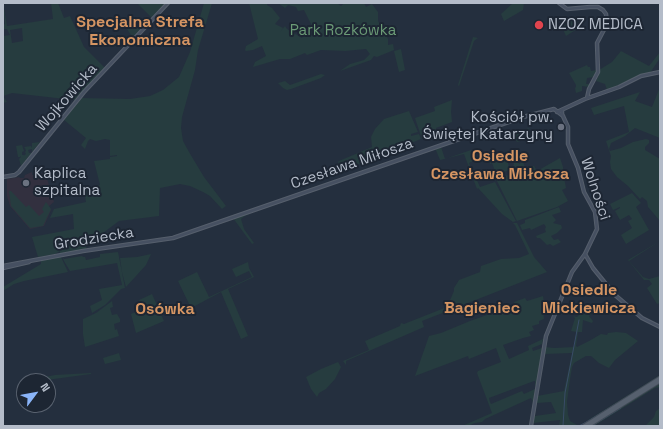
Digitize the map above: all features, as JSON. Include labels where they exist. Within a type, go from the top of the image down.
[{"type":"main road","points":[[584,426],[660,380]]},
{"type":"main road","points":[[588,426],[660,380]]},
{"type":"street","name":"Wojkowicka","points":[[3,177],[17,174],[79,97],[168,3]]},
{"type":"street","points":[[559,3],[567,9],[598,7],[606,14],[607,24],[597,43],[598,72],[589,89],[587,98]]},
{"type":"street","points":[[562,116],[557,112],[641,76],[660,72]]},
{"type":"street","name":"Czesława Miłosza","points":[[157,241],[180,236],[501,125],[554,109],[557,112]]},
{"type":"street","name":"Wolności","points":[[531,426],[546,336],[572,272],[585,254],[598,227],[592,205],[584,192],[578,168],[568,144],[568,127],[562,116],[562,110]]},
{"type":"street","name":"Grodziecka","points":[[3,267],[35,259],[157,241]]},
{"type":"street","points":[[585,254],[597,273],[615,295],[642,318],[660,327]]},
{"type":"shaded area","points":[[32,172],[32,175],[43,173],[44,176],[46,175],[54,202],[49,206],[51,210],[44,226],[30,229],[10,206],[7,196],[7,179],[19,177],[24,178],[25,175]]},
{"type":"green space","points":[[3,3],[7,26],[53,19],[51,3],[58,3],[64,18],[70,16],[84,47],[106,69],[80,98],[130,99],[150,96],[163,90],[179,77],[190,52],[204,3],[212,3],[198,50],[195,70],[182,117],[181,128],[183,141],[189,152],[204,177],[226,206],[222,209],[210,196],[190,186],[180,184],[160,188],[159,216],[119,221],[103,233],[113,232],[114,234],[93,238],[86,243],[114,240],[86,245],[86,249],[60,255],[68,272],[24,281],[14,284],[3,291],[3,287],[41,264],[41,260],[54,257],[60,253],[60,251],[55,254],[38,257],[32,237],[74,229],[73,214],[50,218],[54,209],[86,202],[84,189],[100,185],[94,161],[110,159],[110,157],[117,156],[110,156],[110,140],[105,139],[96,141],[90,139],[85,149],[81,145],[86,138],[64,120],[79,101],[74,102],[74,100],[12,93],[3,96],[3,36],[10,35],[7,29],[3,29],[3,25],[5,24]],"holes":[[[22,28],[23,41],[12,43],[10,30]]]},
{"type":"green space","points":[[137,3],[167,3],[152,18]]},
{"type":"green space","name":"Park Rozkówka","points":[[249,3],[267,3],[267,5],[272,8],[280,18],[275,24],[283,28],[280,32],[285,26],[287,29],[302,38],[312,26],[304,10],[298,11],[296,7],[288,5],[285,8],[278,3],[337,3],[341,6],[344,3],[364,3],[366,7],[372,4],[378,12],[378,21],[388,39],[388,45],[393,44],[394,50],[377,57],[374,56],[371,60],[340,71],[350,64],[364,60],[370,54],[366,49],[345,51],[321,50],[307,55],[305,53],[290,59],[280,59],[253,67],[255,62],[266,56],[262,46],[253,50],[245,50],[246,46],[258,39]]},
{"type":"green space","points":[[513,3],[524,3],[523,10],[504,21],[501,14]]},
{"type":"green space","points":[[138,18],[145,25],[133,38],[127,29]]},
{"type":"green space","points":[[573,19],[576,23],[578,21],[582,26],[566,36],[562,27]]},
{"type":"green space","points":[[473,37],[478,38],[474,41],[459,86],[458,85]]},
{"type":"green space","points":[[401,49],[405,70],[399,72],[394,51]]},
{"type":"green space","points":[[621,51],[649,66],[660,52],[660,58],[650,73],[641,75],[607,90],[605,84],[596,81],[599,75],[599,70],[612,62]]},
{"type":"green space","points":[[587,65],[590,67],[591,71],[597,70],[596,74],[594,77],[587,78],[586,84],[590,84],[589,87],[582,86],[582,91],[576,93],[576,85],[569,73]]},
{"type":"green space","points":[[321,74],[325,75],[321,78],[287,90],[278,83],[285,81],[290,85]]},
{"type":"green space","points":[[660,87],[660,138],[635,128],[625,136],[611,143],[609,149],[610,151],[621,148],[633,142],[646,139],[649,140],[645,150],[660,159],[660,221],[648,207],[647,201],[642,197],[640,199],[617,177],[611,169],[611,156],[606,141],[629,132],[624,106],[594,115],[591,108],[640,92],[635,101],[652,107]]},
{"type":"green space","points":[[3,96],[7,102],[3,103]]},
{"type":"green space","points":[[452,100],[452,122],[436,128],[437,134],[422,139],[415,118],[435,111],[434,107]]},
{"type":"green space","points":[[409,111],[418,132],[411,134],[411,136],[419,134],[421,139],[354,166],[350,163],[340,168],[339,161],[372,147],[371,137],[375,129],[384,119]]},
{"type":"green space","points":[[529,128],[530,138],[517,142],[513,134]]},
{"type":"green space","points":[[40,142],[32,152],[32,149],[28,150],[29,153],[32,153],[27,158],[26,162],[25,161],[21,166],[19,159],[21,157],[18,157],[16,146],[22,145],[24,151],[22,152],[22,155],[26,154],[26,151],[24,147],[31,146],[32,148],[32,143]]},
{"type":"green space","points":[[441,147],[445,159],[440,160],[435,148]]},
{"type":"green space","points":[[516,148],[518,148],[519,152],[516,154],[519,164],[523,162],[525,167],[523,168],[522,166],[514,168],[514,171],[513,166],[514,165],[511,157],[507,159],[509,167],[512,166],[514,172],[512,169],[504,172],[505,174],[502,173],[494,176],[493,172],[495,171],[489,160],[497,157],[496,155],[498,154],[499,157],[507,154],[506,151],[509,153],[516,150]]},
{"type":"green space","points":[[471,150],[475,160],[469,163],[480,187],[495,182],[516,221],[513,222],[502,214],[478,188],[477,189],[464,154],[448,158]]},
{"type":"green space","points":[[560,158],[566,188],[562,190],[568,201],[557,207],[517,221],[496,179],[534,166],[537,171]]},
{"type":"green space","points":[[9,191],[11,191],[26,207],[29,205],[39,216],[44,212],[42,209],[46,202],[51,209],[43,226],[30,228],[11,206]]},
{"type":"green space","points":[[632,193],[641,203],[636,207],[649,230],[626,244],[621,235],[632,228],[628,221],[632,219],[629,215],[620,220],[615,211],[620,207],[613,210],[610,204]]},
{"type":"green space","points":[[559,207],[561,212],[552,215],[556,220],[553,223],[561,225],[562,228],[551,236],[554,240],[558,239],[561,242],[553,246],[550,244],[547,245],[540,238],[537,238],[536,236],[546,232],[546,227],[544,224],[531,230],[530,228],[522,230],[520,225],[525,223],[525,220]]},
{"type":"green space","points":[[262,208],[241,219],[244,229],[254,243],[252,244],[233,218]]},
{"type":"green space","points":[[513,223],[517,223],[534,257],[547,272],[422,321],[424,327],[346,361],[346,365],[343,361],[369,350],[365,341],[400,326],[401,323],[404,324],[447,307],[454,288],[459,280],[480,272],[481,266],[501,259],[519,258],[529,254]]},
{"type":"green space","points":[[660,241],[629,261],[643,277],[649,279],[660,276],[660,303],[657,304],[647,288],[652,284],[649,280],[644,280],[628,260]]},
{"type":"green space","points":[[118,252],[125,288],[121,289],[105,305],[92,313],[90,306],[102,300],[99,289],[122,285],[117,263],[70,271],[64,261],[62,255],[64,259],[82,256],[85,257],[86,260],[100,257],[100,254]]},
{"type":"green space","points":[[151,254],[146,265],[126,287],[120,258]]},
{"type":"green space","points":[[248,262],[249,268],[254,277],[228,289],[248,336],[241,339],[221,292],[191,308],[178,281],[197,272],[209,297],[252,277],[249,271],[236,277],[232,269]]},
{"type":"green space","points":[[152,294],[164,321],[136,333],[131,314],[142,309],[139,300]]},
{"type":"green space","points":[[543,296],[544,303],[541,305],[544,319],[539,321],[539,324],[532,326],[534,330],[529,332],[531,336],[503,345],[509,359],[529,350],[528,346],[543,339],[542,344],[532,348],[533,351],[542,348],[537,385],[535,386],[534,381],[489,398],[491,404],[522,391],[524,394],[535,389],[530,426],[533,402],[531,398],[485,419],[482,422],[462,426],[492,413],[477,373],[478,371],[501,362],[496,348],[469,359],[468,356],[415,376],[429,336],[441,333],[515,305],[514,302],[525,298],[527,301]]},
{"type":"green space","points":[[112,301],[113,307],[110,308],[112,315],[117,314],[120,319],[120,322],[114,324],[115,330],[117,329],[119,336],[85,347],[83,319],[96,313]]},
{"type":"green space","points":[[592,304],[594,312],[589,316],[593,321],[592,323],[583,320],[582,332],[578,332],[577,347],[601,334],[607,335],[608,333],[616,332],[626,333],[638,341],[615,360],[609,368],[599,363],[591,356],[586,356],[574,363],[572,367],[567,402],[568,415],[570,421],[580,425],[579,426],[559,426],[560,420],[533,423],[535,412],[535,416],[556,413],[551,402],[537,403],[536,406],[537,396],[564,391],[572,353],[545,354],[544,356],[545,347],[574,347],[577,332],[571,331],[575,318],[573,316],[577,317],[580,314],[578,310]]},
{"type":"green space","points":[[119,353],[121,360],[105,364],[103,358]]},
{"type":"green space","points":[[338,362],[341,367],[335,379],[326,389],[319,393],[317,397],[311,389],[306,377]]},
{"type":"green space","points":[[91,373],[56,379],[56,375]]},
{"type":"green space","points":[[660,375],[660,377],[641,389],[589,421],[588,420]]},
{"type":"green space","points":[[660,383],[660,387],[655,388],[594,426],[591,426]]},
{"type":"green space","points":[[660,408],[660,426],[645,426],[654,417],[656,411]]},
{"type":"waterway","points":[[563,426],[565,393],[579,320]]},
{"type":"waterway","points":[[588,421],[653,381]]},
{"type":"waterway","points":[[592,426],[621,408]]},
{"type":"waterway","points":[[579,426],[588,421]]},
{"type":"place","name":"NZOZ MEDICA","points":[[539,25]]},
{"type":"place","name":"Kościół pw. Świętej Katarzyny","points":[[561,127]]},
{"type":"place","name":"Kaplica szpitalna","points":[[26,183]]},
{"type":"district","name":"Specjalna Strefa Ekonomiczna","points":[[140,32]]},
{"type":"district","name":"Osiedle Czesława Miłosza","points":[[500,166]]},
{"type":"district","name":"Osiedle Mickiewicza","points":[[589,300]]},
{"type":"district","name":"Bagieniec","points":[[482,309]]},
{"type":"district","name":"Osówka","points":[[165,310]]}]
